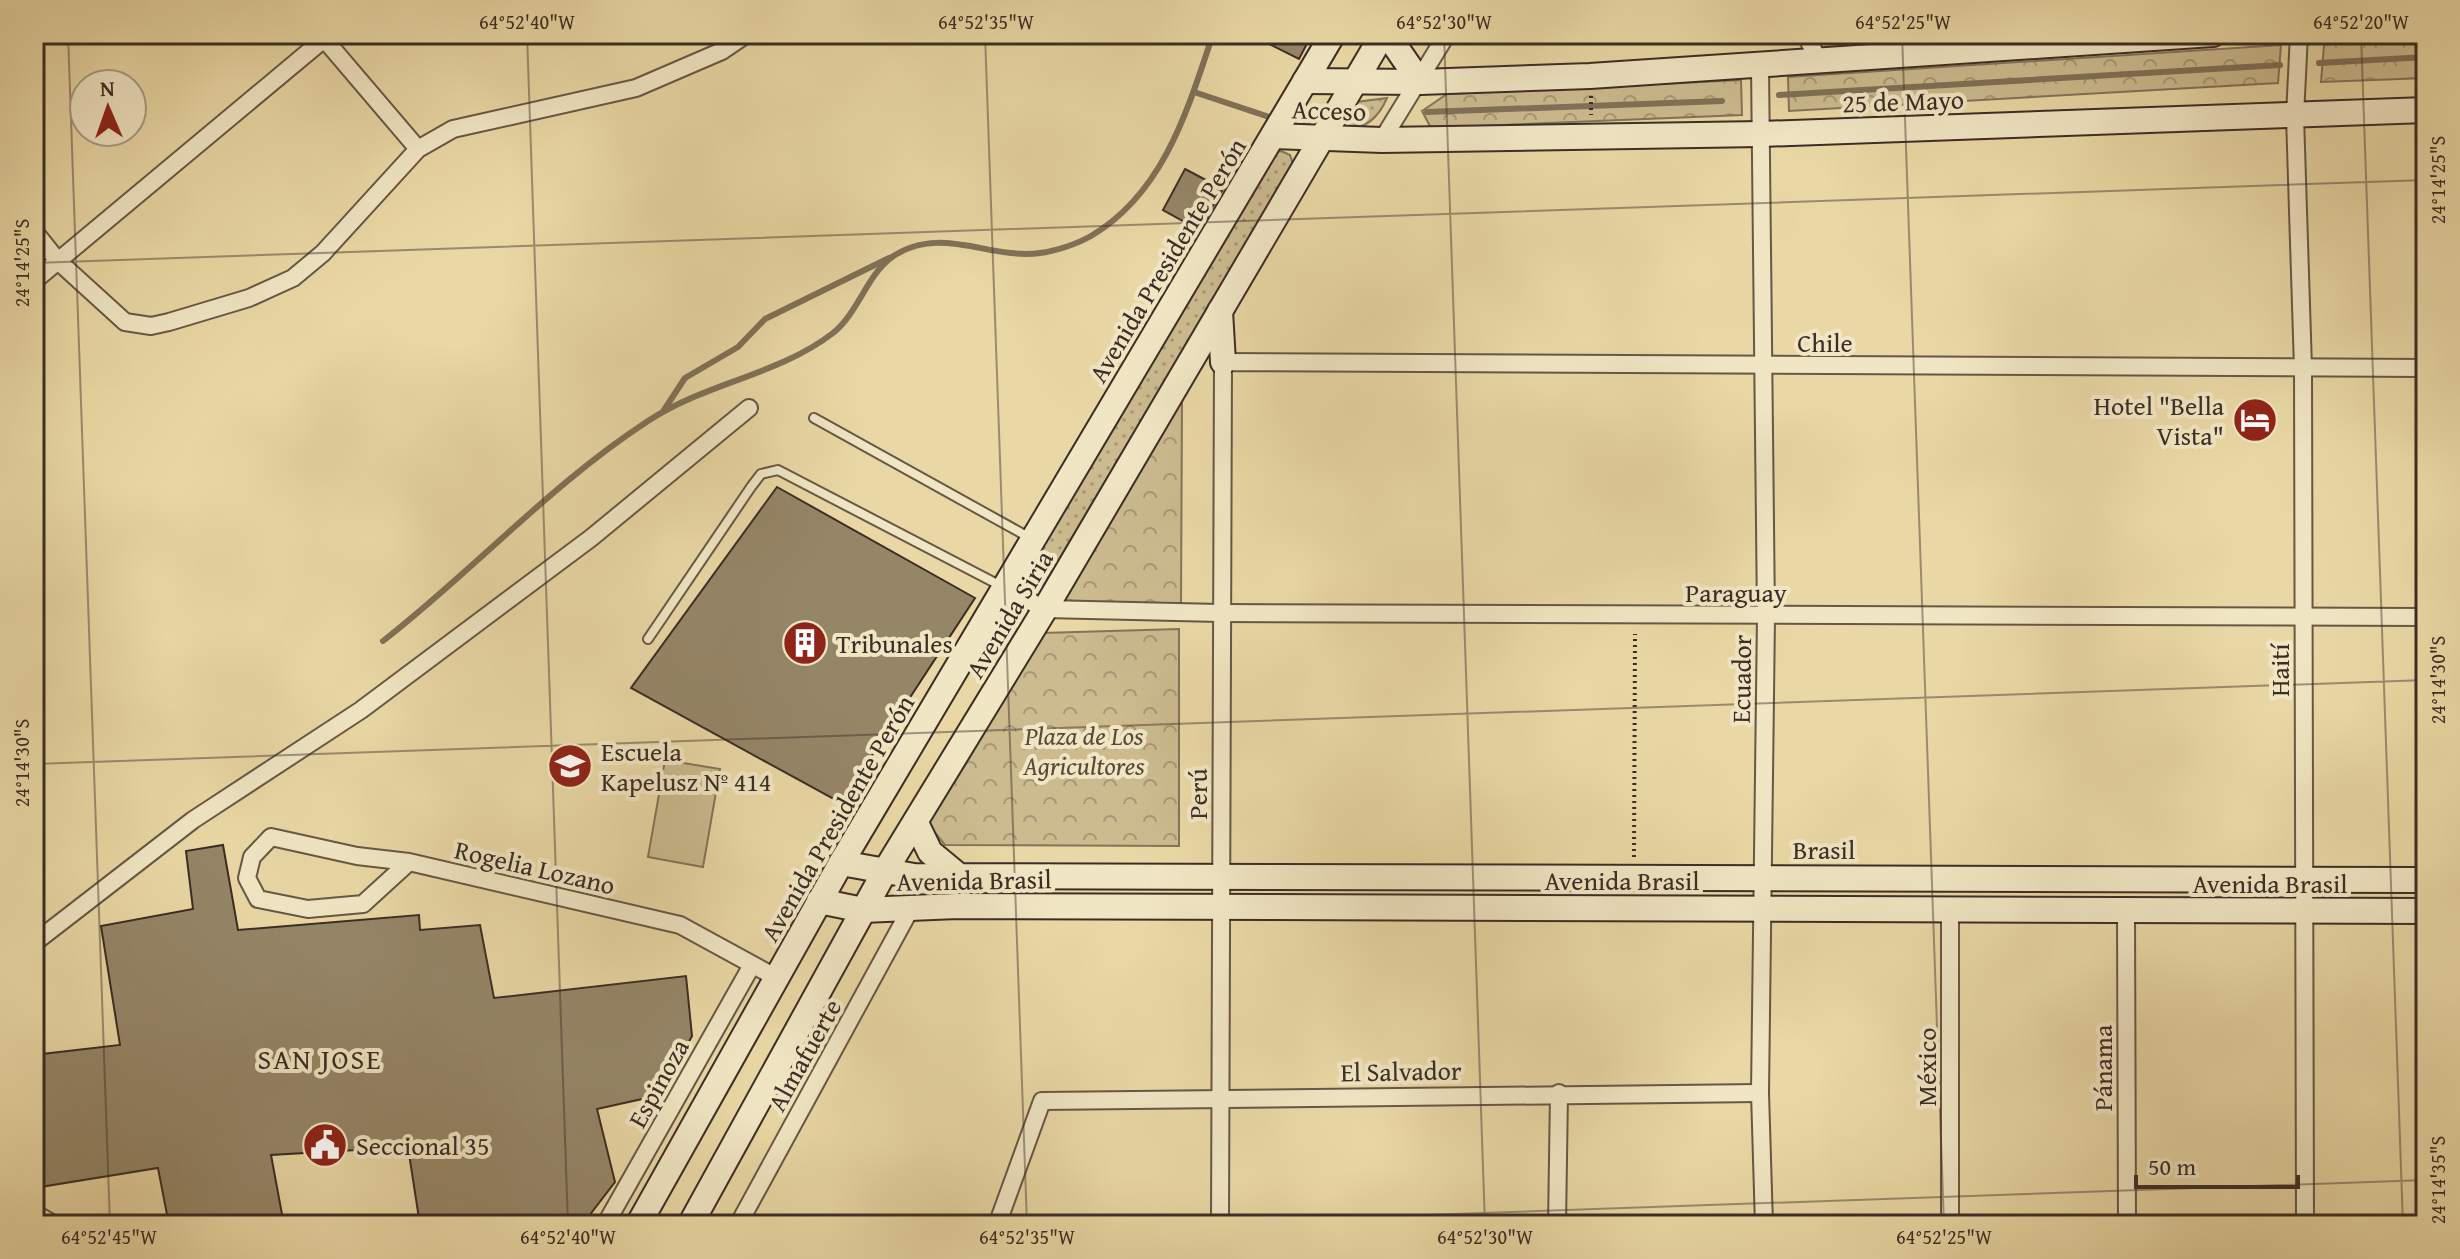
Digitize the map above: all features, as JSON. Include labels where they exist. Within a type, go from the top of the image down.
[{"type":"street","points":[[34,231],[58,261],[125,322],[151,326],[169,322],[249,298],[293,278],[323,253],[418,149],[466,125],[636,88],[722,51],[747,34]]},
{"type":"street","points":[[1305,81],[1333,34]]},
{"type":"street","points":[[1385,34],[1420,82]]},
{"type":"street","name":"Avenida Siria","points":[[690,1225],[885,871],[1045,609],[1353,82],[1385,34]]},
{"type":"street","points":[[1382,140],[1447,34]]},
{"type":"street","points":[[1805,34],[1819,61]]},
{"type":"street","name":"25 de Mayo","points":[[1420,82],[1760,75],[1819,61],[2213,34]]},
{"type":"street","points":[[34,281],[325,36],[418,149]]},
{"type":"street","name":"Haití","points":[[2298,42],[2295,116],[2303,368],[2305,1225]]},
{"type":"street","name":"Ecuador","points":[[1760,75],[1766,616],[1760,1093],[1764,1225]]},
{"type":"street","name":"Acceso","points":[[1305,81],[1420,82]]},
{"type":"street","name":"Avenida Presidente Perón","points":[[638,1225],[841,863],[1305,81]]},
{"type":"street","name":"25 de Mayo","points":[[1382,140],[1761,124],[2295,116],[2426,110]]},
{"type":"street","name":"Acceso","points":[[1273,136],[1382,140]]},
{"type":"street","points":[[1220,311],[1223,362]]},
{"type":"street","name":"Chile","points":[[1223,362],[2426,368]]},
{"type":"street","name":"Perú","points":[[1220,1225],[1223,362]]},
{"type":"street","points":[[34,943],[193,820],[361,710],[591,538],[749,408]]},
{"type":"street","points":[[1004,588],[1045,609]]},
{"type":"street","name":"Paraguay","points":[[1045,609],[1220,613],[2426,617]]},
{"type":"street","points":[[916,823],[930,852],[959,876]]},
{"type":"street","name":"Rogelia Lozano","points":[[409,862],[363,904],[308,909],[258,899],[247,878],[252,857],[271,837],[357,856],[409,862],[680,925],[777,978]]},
{"type":"street","name":"Avenida Brasil","points":[[841,863],[914,876],[1222,876]]},
{"type":"street","name":"Brasil","points":[[1222,876],[2426,880]]},
{"type":"street","name":"Avenida Brasil","points":[[819,901],[863,910],[1221,907],[2426,911]]},
{"type":"street","name":"Almafuerte","points":[[738,1225],[911,908]]},
{"type":"street","name":"México","points":[[1950,910],[1950,1225]]},
{"type":"street","name":"Pánama","points":[[2126,910],[2127,1225]]},
{"type":"street","name":"Espinoza","points":[[605,1225],[752,965]]},
{"type":"street","points":[[1557,1225],[1559,1093]]},
{"type":"street","name":"El Salvador","points":[[997,1225],[1042,1101],[1760,1093]]},
{"type":"street","points":[[34,1213],[55,1225]]},
{"type":"lane","points":[[814,418],[1033,539]]},
{"type":"lane","points":[[648,639],[751,487],[761,474],[778,470],[1004,588]]},
{"type":"path","points":[[1591,97],[1591,114]]},
{"type":"path","points":[[1634,876],[1635,615]]},
{"type":"green space","points":[[2426,34],[2426,78],[2321,82],[2324,45]]},
{"type":"green space","points":[[2281,45],[2278,83],[1789,111],[1788,77]]},
{"type":"green space","points":[[1741,80],[1742,115],[1431,128],[1422,111],[1447,94]]},
{"type":"green space","points":[[1387,98],[1369,122],[1357,128],[1341,129],[1356,102]]},
{"type":"green space","points":[[1327,106],[1314,131],[1305,126],[1303,119],[1309,111]]},
{"type":"green space","points":[[1277,152],[1290,155],[1293,164],[1045,583],[1036,588],[1028,586],[1024,577]]},
{"type":"green space","points":[[1182,399],[1181,605],[1063,602]]},
{"type":"green space","name":"Plaza de Los Agricultores","points":[[1179,629],[1179,846],[945,845],[928,824],[1042,633]]},
{"type":"green space","points":[[665,760],[720,769],[703,867],[648,857]]},
{"type":"building","points":[[1249,34],[1312,34],[1299,59]]},
{"type":"building","points":[[1185,169],[1223,189],[1199,230],[1163,210]]},
{"type":"building","name":"Tribunales","points":[[777,487],[975,598],[841,803],[631,688]]},
{"type":"building","points":[[223,845],[238,930],[419,915],[420,930],[480,925],[494,998],[686,976],[692,1036],[660,1095],[597,1109],[615,1182],[585,1221],[568,1225],[420,1225],[408,1147],[271,1155],[284,1225],[169,1225],[158,1168],[34,1188],[34,1055],[120,1045],[101,926],[193,909],[186,851]]},
{"type":"waterway","points":[[383,641],[578,472],[648,421],[693,397],[789,359],[833,333],[892,257],[928,243],[1021,254],[1046,252],[1085,239],[1116,218],[1137,197],[1170,147],[1183,120],[1213,34]]},
{"type":"waterway","points":[[2319,63],[2426,57]]},
{"type":"waterway","points":[[1779,95],[2280,65]]},
{"type":"waterway","points":[[1194,92],[1272,118]]},
{"type":"waterway","points":[[1427,112],[1722,101]]},
{"type":"waterway","points":[[664,410],[685,378],[738,347],[765,319],[889,258]]},
{"type":"place","name":"Hotel \"Bella Vista\"","points":[[2255,420]]},
{"type":"place","name":"Tribunales","points":[[805,643]]},
{"type":"place","name":"Escuela Kapelusz Nº 414","points":[[570,766]]},
{"type":"place","name":"Seccional 35","points":[[325,1145]]},
{"type":"district","name":"SAN JOSE","points":[[320,1058]]}]
